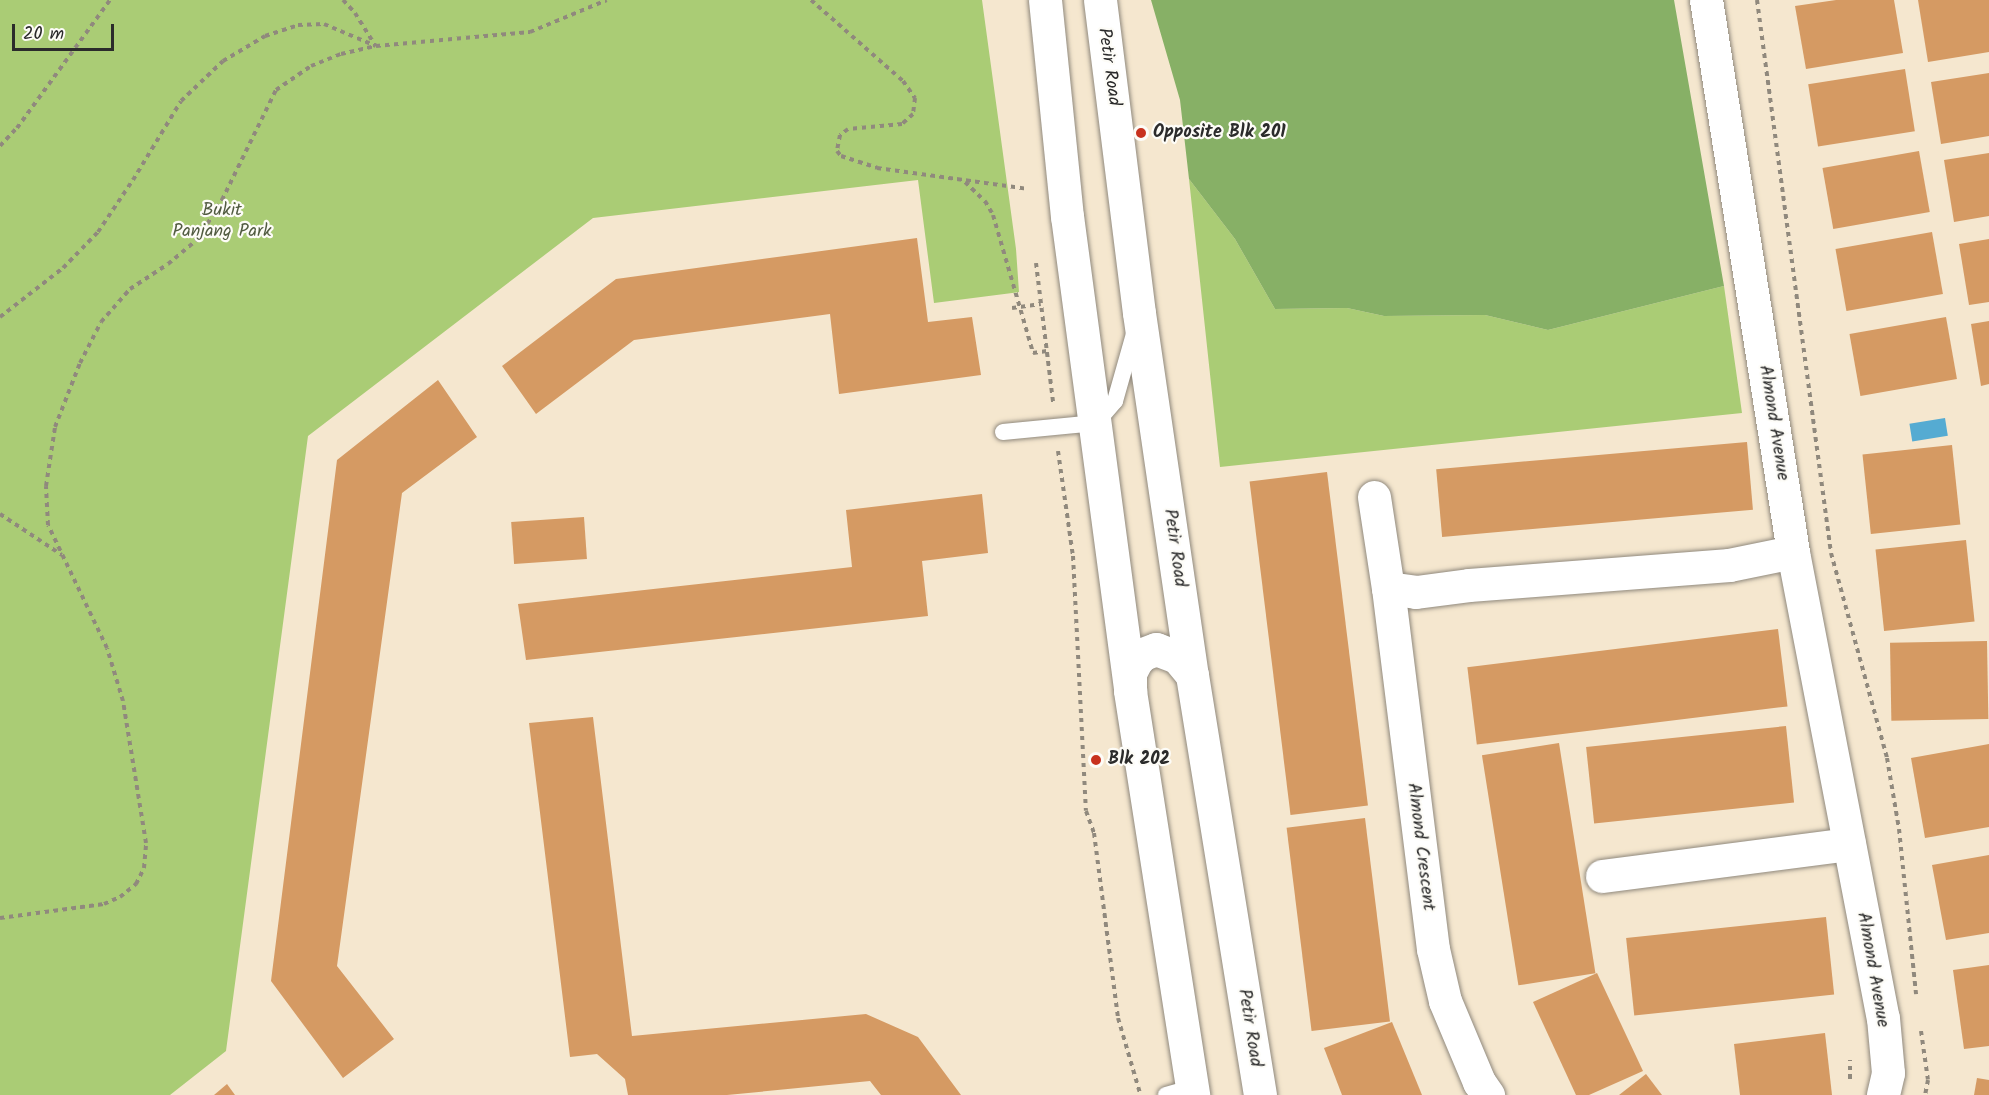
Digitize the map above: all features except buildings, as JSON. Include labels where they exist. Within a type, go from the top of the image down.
[{"type":"street","points":[[1045,0],[1066,216],[1096,423],[1183,1093]]},
{"type":"street","name":"Petir Road","points":[[1100,0],[1139,313],[1192,675],[1260,1095]]},
{"type":"street","name":"Almond Avenue","points":[[1706,0],[1793,552],[1883,1018],[1888,1073],[1883,1095]]},
{"type":"street","name":"Almond Crescent","points":[[1374,497],[1388,588],[1433,949],[1444,1001],[1479,1082],[1488,1095]]},
{"type":"street","points":[[1388,588],[1416,592],[1469,585],[1729,565],[1793,552]]},
{"type":"street","points":[[1130,691],[1130,673],[1136,661],[1143,654],[1156,649],[1177,657],[1192,675]]},
{"type":"street","points":[[1602,876],[1849,844]]},
{"type":"lane","points":[[1003,432],[1096,423],[1115,401],[1139,313]]},
{"type":"path","points":[[0,146],[17,128],[110,0]]},
{"type":"path","points":[[343,0],[376,46]]},
{"type":"path","points":[[0,918],[105,904],[120,897],[136,884],[144,868],[146,843],[123,701],[107,648],[48,525],[46,486],[55,427],[80,363],[101,322],[130,289],[168,264],[198,239],[222,200],[276,90],[311,66],[341,54],[376,46],[530,32],[607,0]]},
{"type":"path","points":[[811,0],[903,81],[915,98],[913,114],[903,124],[848,129],[840,135],[837,151],[841,156],[877,168],[964,182],[1028,189]]},
{"type":"path","points":[[1757,0],[1831,553],[1887,758],[1899,829],[1917,998]]},
{"type":"path","points":[[0,317],[63,268],[98,231],[133,180],[181,101],[223,61],[265,36],[298,25],[324,24],[376,46]]},
{"type":"path","points":[[1026,177],[1029,201]]},
{"type":"path","points":[[964,182],[985,201],[993,214],[1033,353],[1047,351]]},
{"type":"path","points":[[1035,258],[1073,556],[1086,812],[1094,833],[1118,1018],[1140,1095]]},
{"type":"path","points":[[1012,308],[1041,304]]},
{"type":"path","points":[[0,514],[63,555]]},
{"type":"path","points":[[1920,1022],[1928,1080],[1925,1095]]},
{"type":"green space","name":"Bukit Panjang Park","points":[[0,0],[982,0],[1016,249],[1019,292],[934,303],[918,180],[593,218],[308,436],[226,1051],[170,1095],[0,1095]]},
{"type":"green space","points":[[1151,0],[1674,0],[1724,286],[1548,330],[1485,315],[1384,316],[1347,308],[1275,309],[1235,239],[1189,179],[1180,100]]},
{"type":"green space","points":[[1189,179],[1235,239],[1275,309],[1347,308],[1384,316],[1485,315],[1548,330],[1724,286],[1742,413],[1220,467]]},
{"type":"water","points":[[1945,418],[1948,436],[1912,441],[1909,424]]},
{"type":"place","name":"Opposite Blk 201","points":[[1141,133]]},
{"type":"place","name":"Blk 202","points":[[1096,760]]}]
